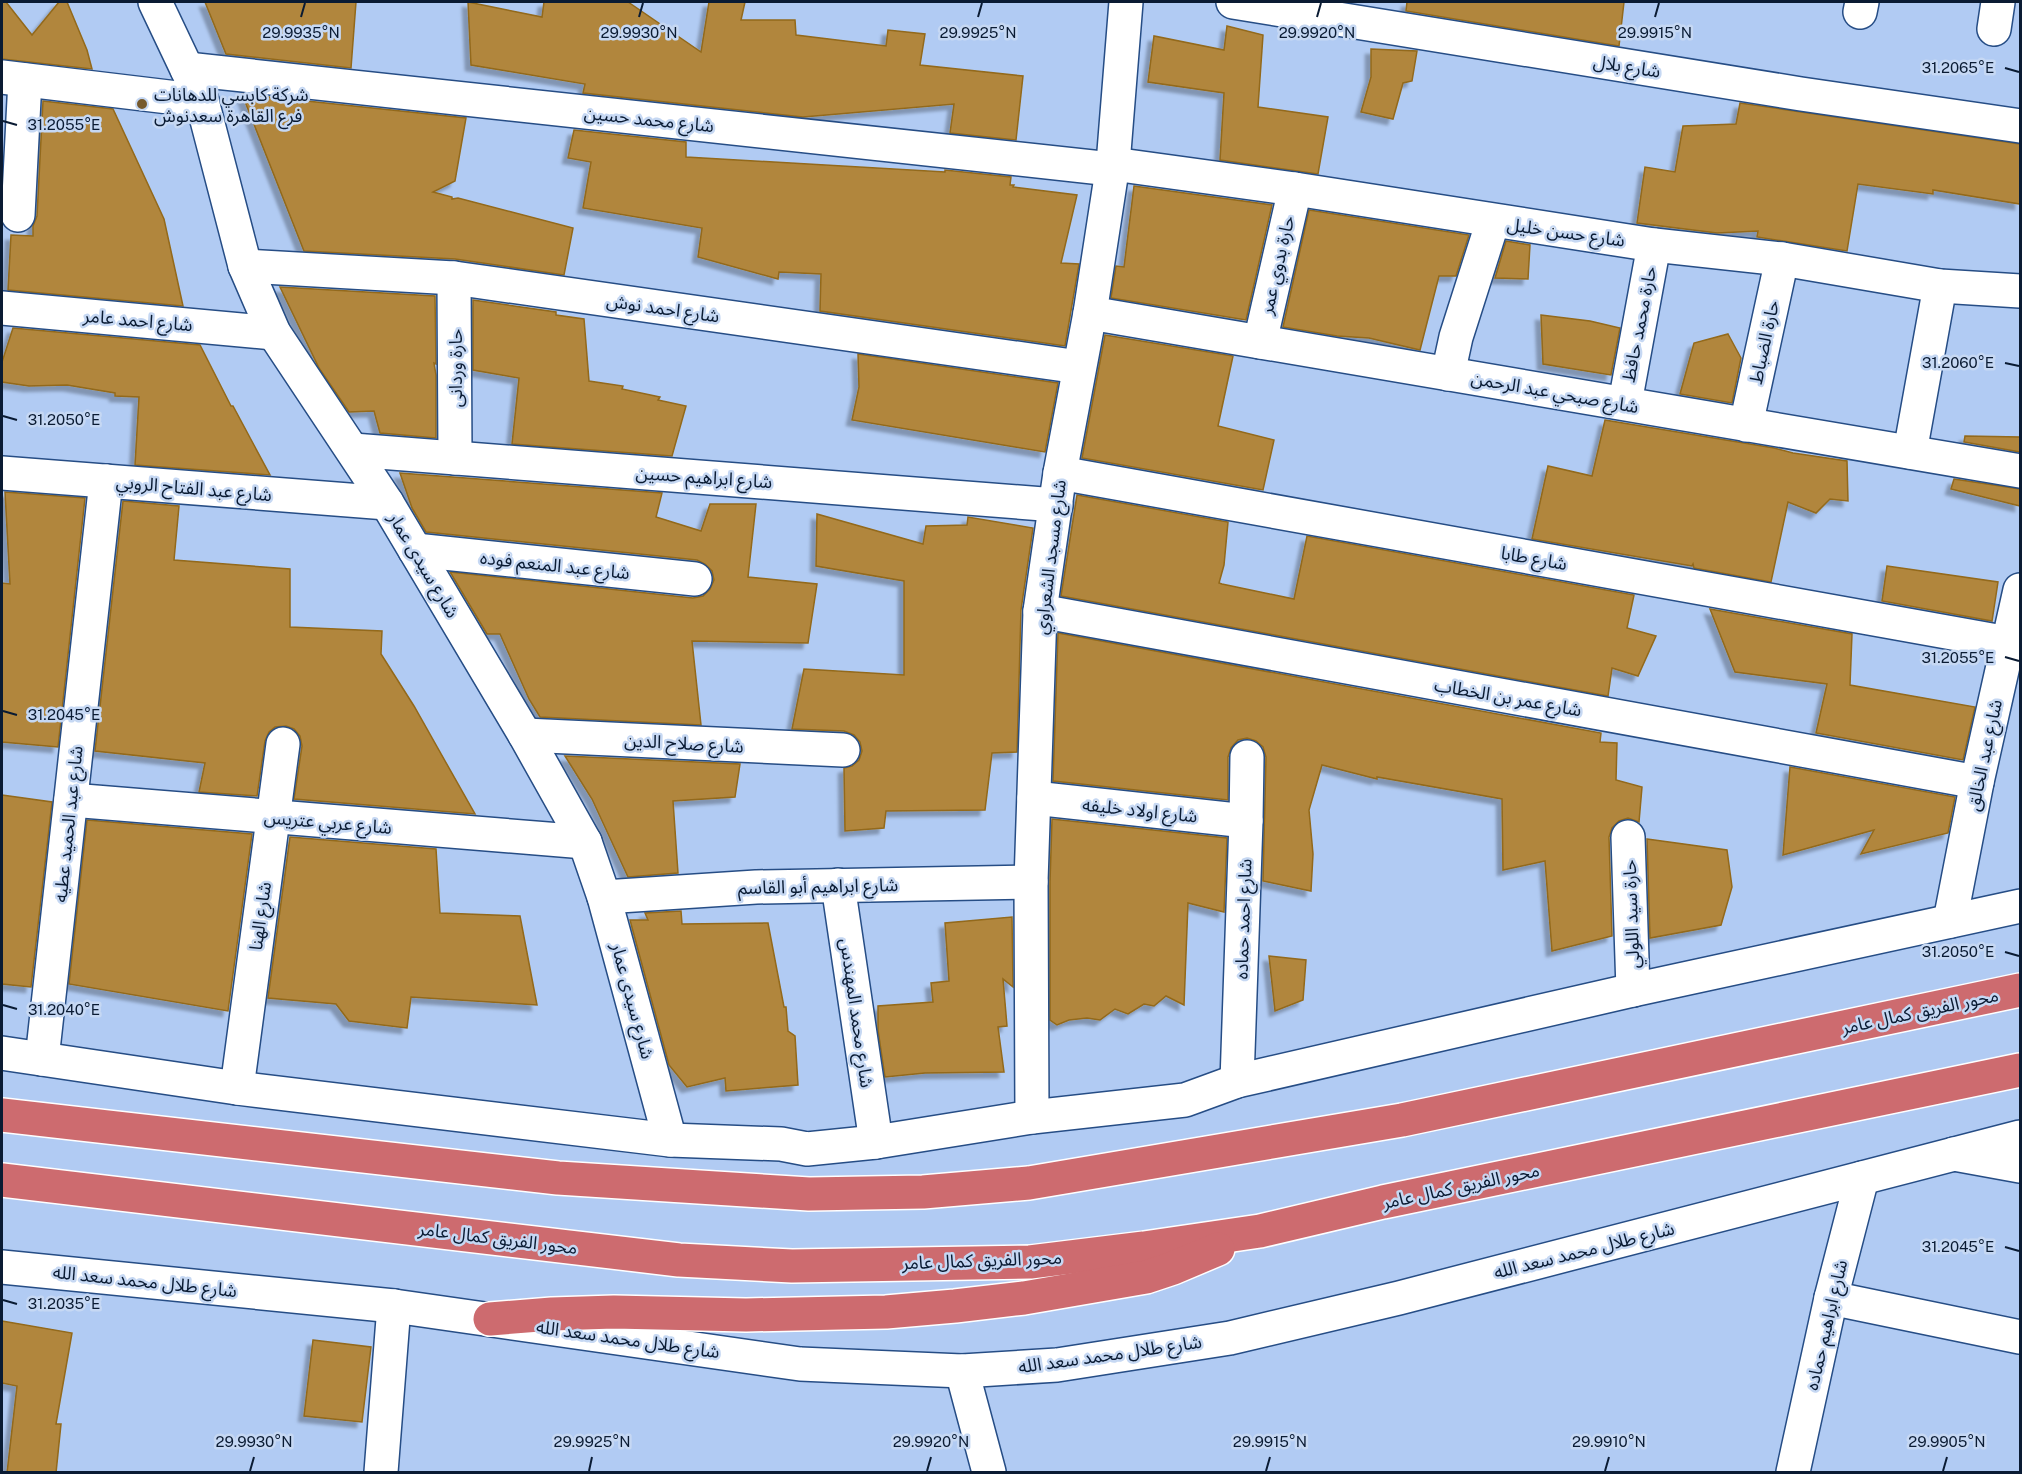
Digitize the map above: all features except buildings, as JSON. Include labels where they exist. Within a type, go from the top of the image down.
[{"type":"highway","name":"محور الفريق كمال عامر","points":[[2,1114],[558,1178],[809,1194],[924,1192],[1029,1183],[1402,1120],[2020,990]]},
{"type":"highway","name":"محور الفريق كمال عامر","points":[[2,1180],[679,1260],[792,1266],[1030,1262],[1260,1231],[1383,1202],[2020,1070]]},
{"type":"highway","points":[[490,1319],[614,1312],[746,1315],[886,1312],[1024,1298],[1146,1277],[1260,1231]]},
{"type":"street","name":"شارع سيدى عمار","points":[[155,2],[202,101],[245,266],[274,333],[353,450],[416,550],[585,842],[604,897],[670,1140]]},
{"type":"street","name":"شارع مسجد الشعراوي","points":[[1032,1117],[1031,882],[1040,611],[1112,167],[1126,2]]},
{"type":"street","name":"شارع بلال","points":[[1233,2],[1789,92],[2020,126]]},
{"type":"street","name":"شارع محمد حسين","points":[[187,69],[1112,167]]},
{"type":"street","points":[[18,215],[13,78],[202,101]]},
{"type":"street","name":"شارع حسن خليل","points":[[1112,167],[1294,189],[1493,221],[1654,244],[1782,259],[1940,286],[2020,291]]},
{"type":"street","name":"حارة بدوي عمر","points":[[1260,342],[1294,189]]},
{"type":"street","points":[[1448,374],[1456,337],[1493,221]]},
{"type":"street","name":"حارة محمد حافظ","points":[[1624,403],[1654,244]]},
{"type":"street","name":"حارة الضباط","points":[[1746,425],[1782,259]]},
{"type":"street","name":"شارع احمد نوش","points":[[245,266],[454,278],[1079,368]]},
{"type":"street","name":"حارة وردانى","points":[[454,278],[455,458]]},
{"type":"street","points":[[1910,452],[1940,286]]},
{"type":"street","name":"شارع صبحي عبد الرحمن","points":[[1090,313],[2020,471]]},
{"type":"street","name":"شارع احمد عامر","points":[[3,316],[274,333]]},
{"type":"street","name":"شارع ابراهيم حسين","points":[[353,450],[455,458],[1058,489]]},
{"type":"street","name":"شارع عبد الفتاح الروبي","points":[[2,473],[387,503]]},
{"type":"street","name":"شارع عبد الحميد عطيه","points":[[42,1059],[106,481]]},
{"type":"street","name":"شارع طابا","points":[[1058,489],[2008,643]]},
{"type":"street","name":"شارع عبد المنعم فوده","points":[[416,550],[695,579]]},
{"type":"street","name":"شارع عبد الخالق","points":[[1950,921],[1977,782],[2020,590]]},
{"type":"street","name":"شارع عمر بن الخطاب","points":[[1040,611],[1977,782]]},
{"type":"street","name":"شارع صلاح الدين","points":[[525,735],[843,750]]},
{"type":"street","name":"شارع الهنا","points":[[237,1088],[283,744]]},
{"type":"street","name":"شارع احمد حماده","points":[[1237,1081],[1246,757]]},
{"type":"street","name":"شارع اولاد خليفه","points":[[1034,798],[1246,821]]},
{"type":"street","name":"شارع عربي عتريس","points":[[71,800],[585,842]]},
{"type":"street","name":"حارة سيد اللولي","points":[[1628,837],[1633,990]]},
{"type":"street","name":"شارع ابراهيم أبو القاسم","points":[[604,897],[756,886],[1031,882]]},
{"type":"street","name":"شارع محمد المهندس","points":[[838,885],[876,1142]]},
{"type":"street","points":[[2,1053],[237,1088],[670,1140],[781,1144],[807,1149],[876,1142],[1032,1117],[1185,1100],[1237,1081],[1633,990],[2020,906]]},
{"type":"street","name":"شارع طلال محمد سعد الله","points":[[2,1267],[394,1306],[800,1364],[962,1371],[1057,1365],[1230,1338],[1399,1298],[2020,1137]]},
{"type":"street","points":[[1954,1154],[2020,1166]]},
{"type":"street","name":"شارع ابراهيم حماده","points":[[1793,1473],[1831,1298],[1862,1178]]},
{"type":"street","points":[[1831,1298],[2020,1337]]},
{"type":"street","points":[[381,1473],[394,1306]]},
{"type":"street","points":[[962,1371],[989,1473]]},
{"type":"place","name":"شركة كابسي للدهانات فرع القاهرة سعدنوش","points":[[142,104]]}]
